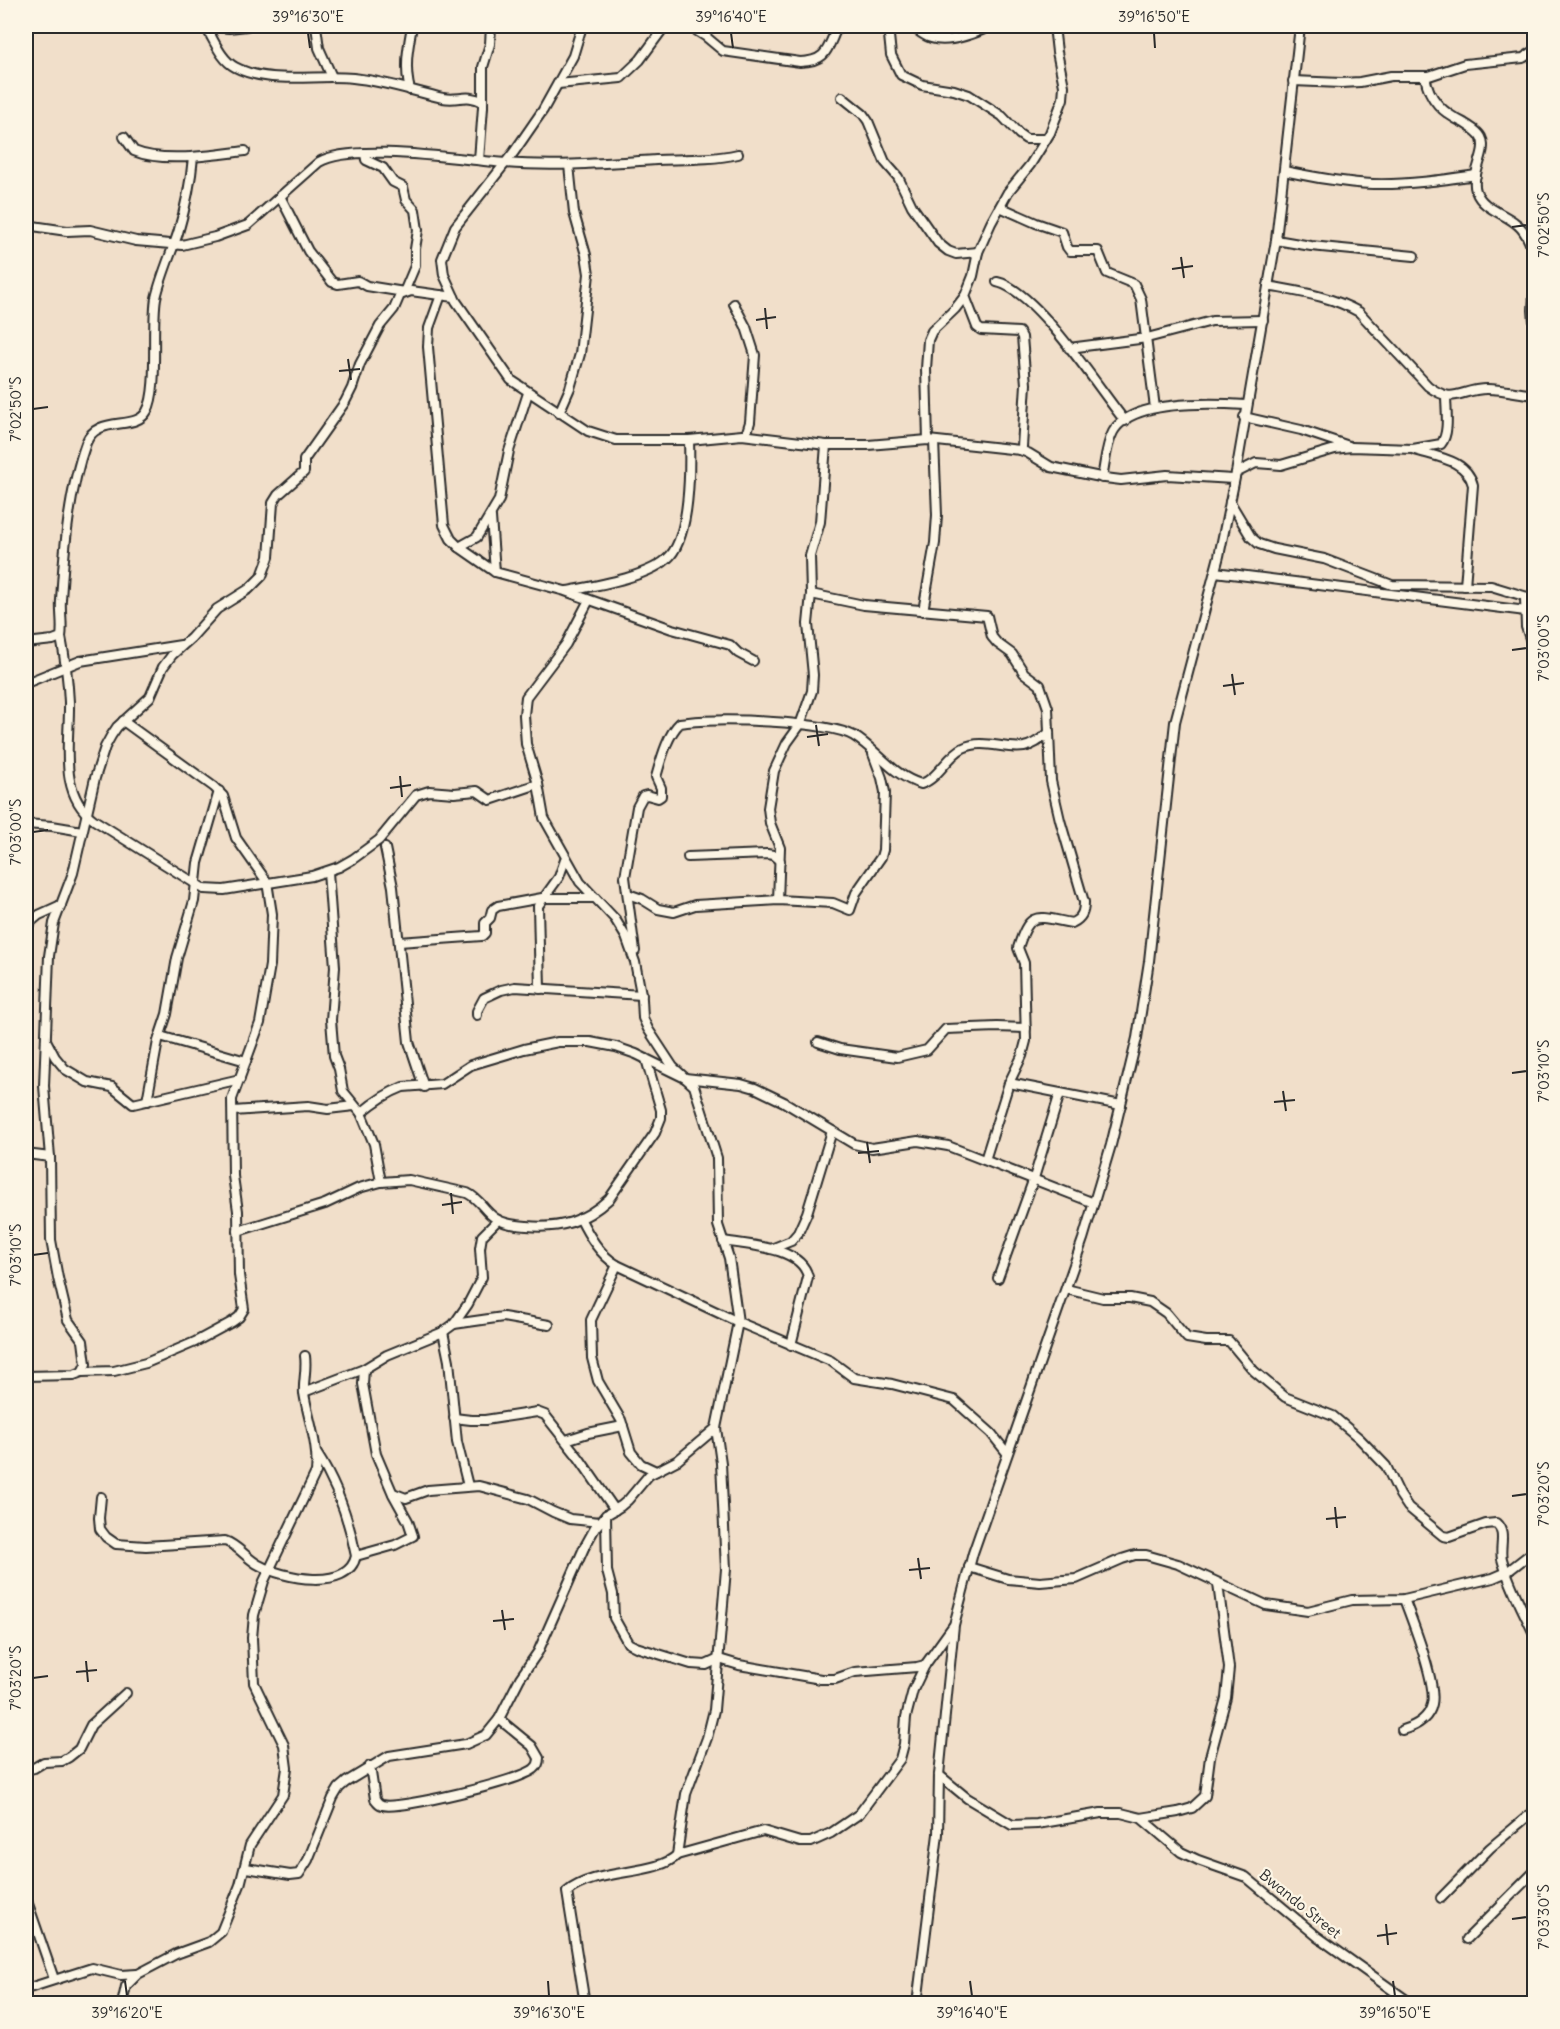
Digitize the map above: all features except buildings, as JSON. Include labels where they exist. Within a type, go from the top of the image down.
[{"type":"street","points":[[203,26],[229,28],[247,26]]},
{"type":"street","points":[[203,26],[228,62],[244,71],[264,75],[332,77],[371,81],[445,98],[469,97],[483,102]]},
{"type":"street","points":[[316,26],[319,48],[332,77]]},
{"type":"street","points":[[410,90],[406,61],[412,26]]},
{"type":"street","points":[[478,160],[483,102],[483,67],[490,44],[491,26]]},
{"type":"street","points":[[582,26],[573,56],[530,130],[454,227],[446,245],[442,266],[454,297],[506,374],[528,393],[588,431],[607,439],[630,442],[746,435],[826,445],[868,445],[931,440],[1020,450],[1051,467],[1102,478],[1121,480],[1167,475],[1234,476],[1256,463],[1281,465],[1325,450],[1351,447],[1413,449],[1436,446],[1444,441],[1446,396]]},
{"type":"street","points":[[558,84],[621,78],[640,60],[665,26]]},
{"type":"street","points":[[689,26],[723,51],[800,63],[810,62],[824,55],[838,26]]},
{"type":"street","points":[[888,26],[891,55],[901,75],[922,85],[969,95],[1002,116],[1026,139],[1046,139]]},
{"type":"street","points":[[911,26],[926,36],[938,40],[970,36],[991,26]]},
{"type":"street","points":[[923,611],[936,525],[937,483],[931,440],[926,369],[928,340],[932,331],[965,296],[973,276],[978,252],[1000,207],[1046,139],[1063,99],[1064,86],[1056,52],[1054,26]]},
{"type":"street","points":[[917,2004],[938,1834],[939,1775],[954,1625],[969,1568],[1007,1453],[1066,1289],[1094,1203],[1121,1105],[1145,992],[1175,722],[1215,572],[1263,320],[1284,171],[1300,26]]},
{"type":"street","points":[[1293,81],[1350,83],[1391,76],[1425,76],[1465,64],[1523,58],[1534,51]]},
{"type":"street","points":[[1425,76],[1427,89],[1434,102],[1449,116],[1471,127],[1481,136],[1484,144],[1476,176],[1476,190],[1483,202],[1515,222],[1534,238]]},
{"type":"street","points":[[842,97],[868,121],[885,162],[898,177],[912,206],[938,243],[956,254],[978,252]]},
{"type":"street","points":[[124,137],[131,148],[139,153],[193,157],[245,151]]},
{"type":"street","points":[[82,1372],[86,1364],[83,1341],[68,1320],[52,1250],[50,1157],[44,1086],[49,956],[54,923],[73,873],[86,814],[105,747],[117,727],[150,697],[165,663],[217,609],[254,585],[265,573],[269,557],[273,503],[278,495],[304,472],[304,460],[345,402],[360,364],[380,326],[397,305],[415,266],[418,230],[415,210],[405,200],[403,187],[393,182],[381,166],[366,160],[365,153]]},
{"type":"street","points":[[26,225],[67,231],[90,230],[136,241],[172,246],[215,237],[248,225],[327,158],[365,153],[569,165],[708,159],[738,154]]},
{"type":"street","points":[[193,157],[184,211],[156,297],[152,392],[148,410],[138,419],[93,431],[87,441],[80,464],[66,545],[61,599],[61,637],[69,699],[68,763],[74,794],[79,806],[86,814],[197,886],[204,889],[224,890],[328,872],[353,859],[379,840],[421,792],[477,791],[490,800],[538,784]]},
{"type":"street","points":[[559,413],[570,388],[580,354],[589,274],[585,248],[574,213],[569,165]]},
{"type":"street","points":[[1284,171],[1332,180],[1372,184],[1476,176]]},
{"type":"street","points":[[280,196],[308,251],[332,282],[338,284],[358,281],[368,286],[404,292],[454,297]]},
{"type":"street","points":[[1000,207],[1062,232],[1070,251],[1098,251],[1107,273],[1134,284],[1141,299],[1155,408]]},
{"type":"street","points":[[1526,233],[1534,256]]},
{"type":"street","points":[[1275,240],[1311,246],[1414,256]]},
{"type":"street","points":[[997,282],[1005,284],[1028,300],[1069,348],[1125,421]]},
{"type":"street","points":[[1268,286],[1321,296],[1359,312],[1439,395],[1452,396],[1479,389],[1499,389],[1534,395]]},
{"type":"street","points":[[1534,293],[1534,322]]},
{"type":"street","points":[[441,296],[429,328],[429,361],[444,525],[451,539],[495,572],[565,591],[672,629],[730,645],[738,653],[753,660]]},
{"type":"street","points":[[965,296],[977,327],[981,330],[1019,333],[1022,337],[1026,384],[1020,450]]},
{"type":"street","points":[[734,304],[748,331],[755,355],[750,422],[746,435]]},
{"type":"street","points":[[1069,348],[1147,338],[1212,321],[1263,320]]},
{"type":"street","points":[[459,547],[477,537],[499,500],[509,451],[528,393]]},
{"type":"street","points":[[1102,478],[1113,431],[1137,414],[1155,408],[1197,404],[1246,405]]},
{"type":"street","points":[[1245,417],[1301,430],[1351,447]]},
{"type":"street","points":[[565,591],[618,580],[643,572],[659,565],[673,554],[681,531],[689,493],[689,440]]},
{"type":"street","points":[[778,900],[779,844],[769,817],[771,784],[774,771],[787,743],[800,725],[813,682],[808,624],[811,594],[810,556],[820,522],[826,445]]},
{"type":"street","points":[[1413,449],[1460,465],[1471,475],[1473,485],[1465,586]]},
{"type":"street","points":[[1230,502],[1251,537],[1259,544],[1324,560],[1392,585],[1491,586],[1534,599]]},
{"type":"street","points":[[491,515],[495,572]]},
{"type":"street","points":[[1215,572],[1534,612]]},
{"type":"street","points":[[811,594],[864,605],[987,616],[992,637],[1012,654],[1024,673],[1040,685],[1048,708],[1051,781],[1084,909],[1081,916],[1072,922],[1040,917],[1032,919],[1028,923],[1018,948],[1024,963],[1026,1028],[1023,1056],[1009,1083],[985,1160]]},
{"type":"street","points":[[1525,598],[1526,627],[1534,650]]},
{"type":"street","points":[[589,600],[566,644],[532,687],[525,701],[526,744],[538,784],[544,818],[580,882],[618,922],[635,962],[644,1018],[648,1029],[673,1067],[694,1086],[717,1158],[718,1226],[730,1263],[738,1322],[716,1428],[722,1473],[726,1555],[714,1710],[706,1742],[686,1794],[677,1855]]},
{"type":"street","points":[[26,643],[61,637]]},
{"type":"street","points":[[26,683],[64,666],[87,659],[183,645]]},
{"type":"street","points":[[635,962],[626,877],[639,800],[645,795],[658,798],[661,796],[661,788],[656,777],[665,751],[679,724],[725,720],[830,728],[850,734],[895,769],[921,784],[929,780],[963,748],[988,744],[1021,747],[1039,741],[1049,734]]},
{"type":"street","points":[[26,1376],[114,1371],[146,1363],[195,1342],[239,1317],[244,1306],[232,1176],[232,1099],[260,1023],[270,965],[272,914],[267,882],[237,838],[223,796],[219,791],[123,721]]},
{"type":"street","points":[[628,894],[658,909],[674,912],[695,905],[778,900],[833,903],[851,909],[856,893],[881,857],[883,850],[885,792],[871,750]]},
{"type":"street","points":[[147,1101],[176,966],[197,886],[198,863],[219,791]]},
{"type":"street","points":[[26,824],[82,831]]},
{"type":"street","points":[[385,848],[393,887],[409,1042],[424,1087]]},
{"type":"street","points":[[688,857],[767,854],[780,861]]},
{"type":"street","points":[[540,989],[539,904],[559,877],[565,860]]},
{"type":"street","points":[[328,872],[335,967],[331,1020],[332,1044],[343,1091],[361,1113],[374,1144],[381,1182]]},
{"type":"street","points":[[399,942],[482,936],[485,933],[485,922],[495,907],[542,898],[595,898]]},
{"type":"street","points":[[26,926],[39,915],[62,904]]},
{"type":"street","points":[[477,1015],[484,998],[498,991],[515,987],[642,995]]},
{"type":"street","points":[[818,1042],[840,1049],[897,1057],[927,1050],[946,1029],[997,1026],[1026,1028]]},
{"type":"street","points":[[160,1036],[246,1061]]},
{"type":"street","points":[[46,1039],[59,1063],[73,1074],[87,1082],[112,1087],[132,1104],[240,1079]]},
{"type":"street","points":[[361,1113],[375,1101],[401,1088],[444,1083],[471,1065],[524,1049],[558,1042],[590,1042],[646,1059],[685,1078],[755,1088],[784,1102],[854,1144],[866,1147],[921,1142],[948,1146],[1094,1203]]},
{"type":"street","points":[[238,1230],[325,1204],[359,1188],[403,1179],[456,1190],[476,1198],[492,1216],[515,1225],[553,1227],[580,1218],[601,1207],[619,1187],[655,1133],[660,1121],[661,1110],[646,1059]]},
{"type":"street","points":[[1009,1083],[1121,1105]]},
{"type":"street","points":[[998,1278],[1034,1178],[1060,1093]]},
{"type":"street","points":[[232,1112],[308,1106],[328,1109],[354,1106]]},
{"type":"street","points":[[771,1249],[791,1241],[802,1225],[832,1131]]},
{"type":"street","points":[[26,1154],[50,1157]]},
{"type":"street","points":[[580,1218],[596,1245],[617,1265],[738,1322],[834,1362],[854,1378],[885,1382],[954,1400],[991,1433],[1007,1453]]},
{"type":"street","points":[[304,1392],[364,1369],[387,1355],[443,1332],[454,1324],[481,1279],[482,1236],[498,1220]]},
{"type":"street","points":[[723,1241],[771,1249],[796,1259],[807,1272],[800,1318],[791,1345]]},
{"type":"street","points":[[617,1265],[592,1317],[590,1342],[592,1358],[598,1381],[623,1426],[631,1450],[641,1464],[656,1471]]},
{"type":"street","points":[[1066,1289],[1103,1298],[1130,1298],[1150,1302],[1166,1313],[1187,1338],[1229,1341],[1254,1371],[1285,1397],[1333,1416],[1359,1438],[1386,1466],[1408,1507],[1443,1536],[1449,1537],[1486,1524],[1496,1523],[1502,1530],[1501,1551],[1507,1572],[1534,1634]]},
{"type":"street","points":[[454,1324],[503,1317],[549,1325]]},
{"type":"street","points":[[443,1332],[449,1361],[458,1448],[468,1486]]},
{"type":"street","points":[[122,2004],[126,1986],[138,1974],[176,1954],[214,1939],[223,1926],[246,1868],[250,1845],[283,1795],[287,1768],[283,1740],[256,1689],[253,1675],[252,1638],[254,1615],[264,1581],[316,1472],[316,1452],[304,1392],[307,1369],[305,1356]]},
{"type":"street","points":[[356,1556],[396,1545],[412,1537],[408,1521],[392,1492],[376,1454],[363,1384],[364,1369]]},
{"type":"street","points":[[454,1418],[486,1420],[537,1412],[545,1414],[615,1510]]},
{"type":"street","points":[[566,1440],[623,1426]]},
{"type":"street","points":[[246,1868],[290,1875],[301,1873],[335,1792],[346,1782],[370,1766],[398,1754],[450,1747],[486,1735],[499,1719],[520,1678],[542,1645],[584,1548],[600,1522],[628,1500],[644,1480],[678,1460],[716,1428]]},
{"type":"street","points":[[101,1497],[100,1529],[106,1538],[116,1544],[146,1545],[225,1541],[231,1543],[258,1565],[269,1570],[310,1579],[332,1578],[348,1569],[356,1556],[351,1530],[316,1452]]},
{"type":"street","points":[[392,1492],[406,1498],[428,1490],[482,1486],[528,1499],[576,1521],[600,1522]]},
{"type":"street","points":[[606,1515],[607,1571],[613,1594],[614,1618],[625,1640],[636,1647],[691,1664],[706,1665],[719,1659],[752,1667],[830,1679],[855,1672],[925,1665]]},
{"type":"street","points":[[969,1568],[1018,1581],[1076,1579],[1122,1559],[1135,1555],[1146,1555],[1178,1564],[1266,1605],[1308,1611],[1352,1600],[1404,1599],[1493,1578],[1507,1572],[1534,1551]]},
{"type":"street","points":[[939,1775],[967,1798],[1012,1825],[1037,1824],[1101,1813],[1121,1813],[1142,1818],[1192,1808],[1204,1796],[1210,1757],[1226,1698],[1228,1674],[1225,1628],[1218,1584]]},
{"type":"street","points":[[1402,1730],[1416,1727],[1427,1715],[1432,1703],[1432,1689],[1404,1599]]},
{"type":"street","points":[[585,2004],[567,1892],[598,1877],[663,1863],[677,1855],[763,1831],[808,1842],[831,1833],[859,1814],[900,1759],[913,1689],[925,1665],[954,1625]]},
{"type":"street","points":[[26,1770],[44,1762],[62,1761],[69,1757],[79,1749],[91,1725],[126,1693]]},
{"type":"street","points":[[370,1766],[375,1799],[385,1805],[489,1787],[514,1779],[534,1769],[538,1765],[539,1758],[532,1746],[499,1719]]},
{"type":"street","points":[[1441,1898],[1490,1848],[1534,1811]]},
{"type":"street","name":"Bwando Street","points":[[1142,1818],[1181,1852],[1246,1878],[1318,1937],[1412,2004]]},
{"type":"street","points":[[1467,1940],[1534,1872]]},
{"type":"street","points":[[26,1898],[54,1979]]},
{"type":"street","points":[[26,1989],[92,1968],[121,1975],[138,1974]]}]
